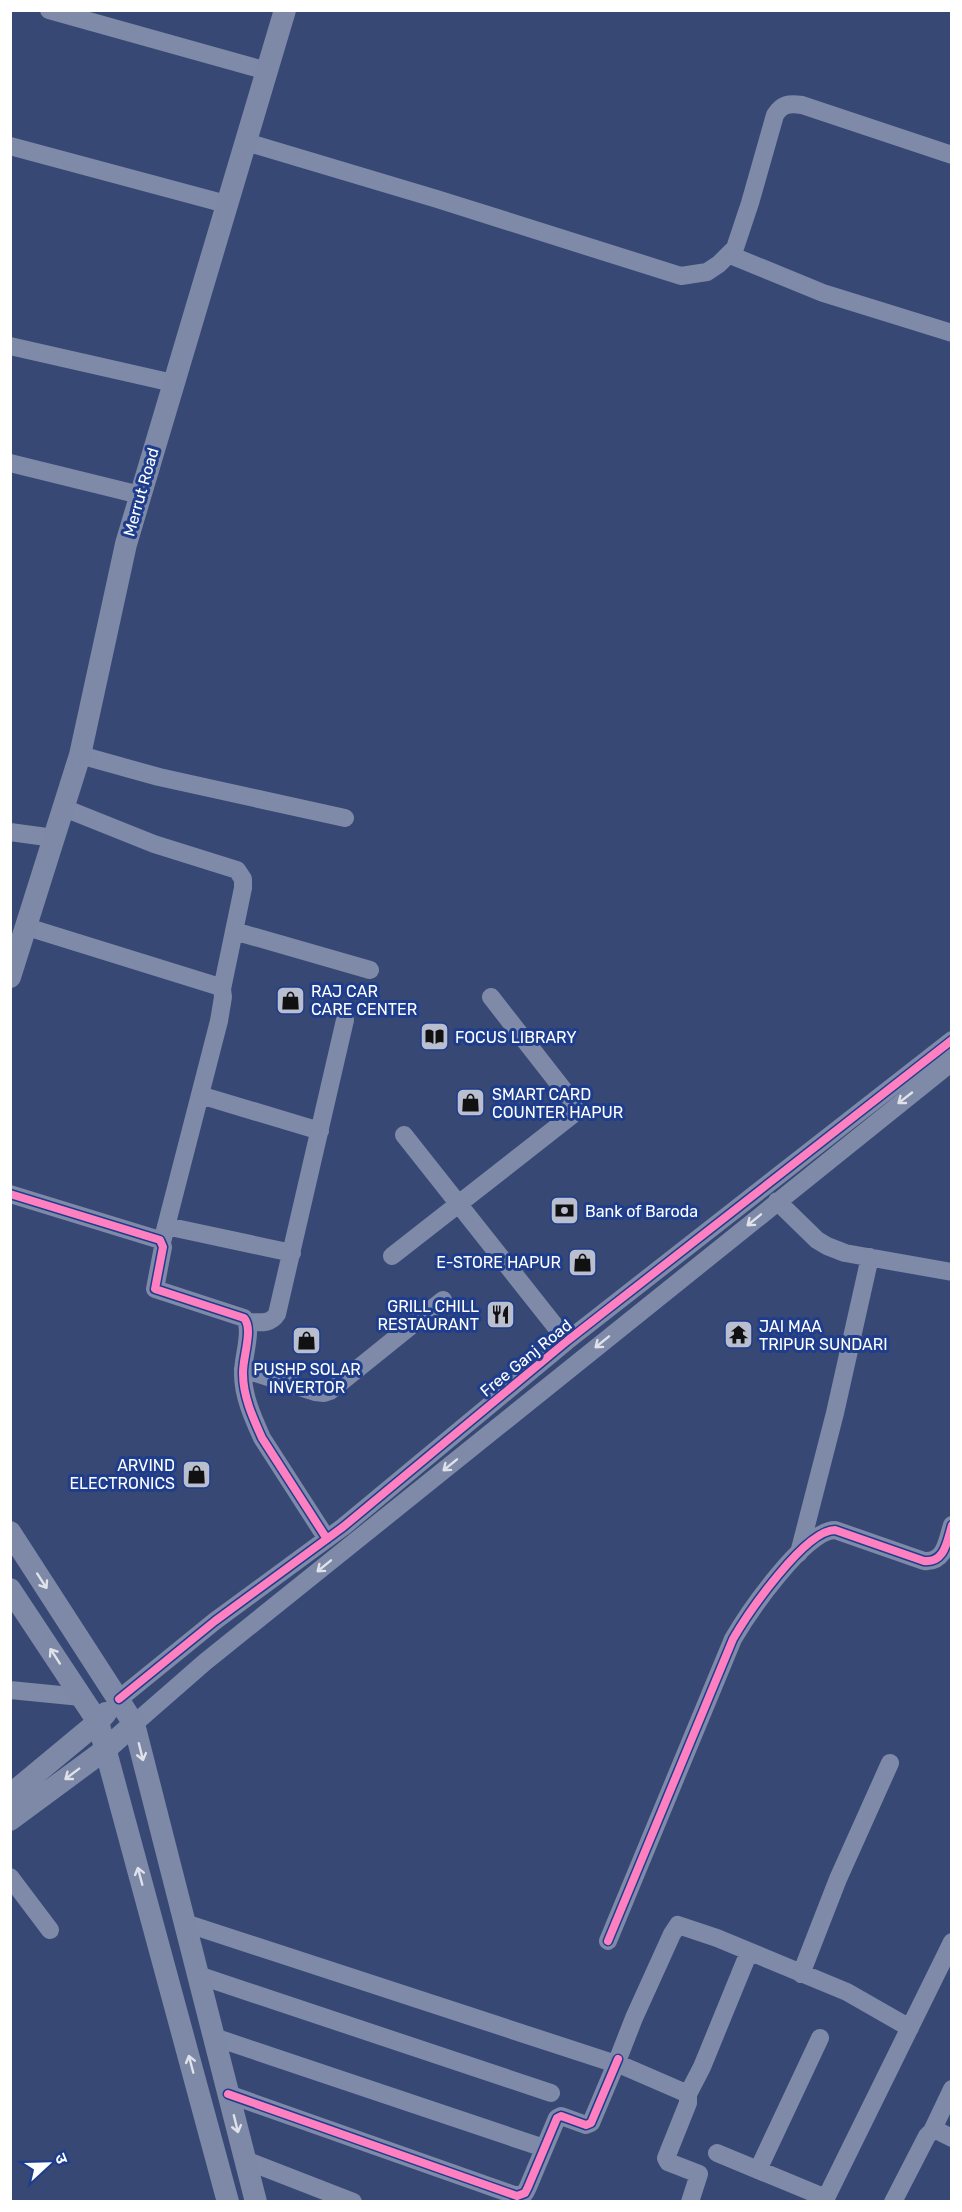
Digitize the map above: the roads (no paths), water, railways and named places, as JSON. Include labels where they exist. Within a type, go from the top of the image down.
[{"type":"main road","name":"Merrut Road","points":[[10,977],[20,936],[80,755],[126,544],[285,10]]},
{"type":"main road","points":[[10,1532],[134,1724],[256,2202]]},
{"type":"main road","points":[[10,1589],[98,1722],[228,2202]]},
{"type":"main road","points":[[10,1795],[98,1722],[119,1699]]},
{"type":"main road","points":[[10,1820],[106,1749],[134,1724]]},
{"type":"street","points":[[48,10],[267,71]]},
{"type":"street","points":[[246,142],[681,276],[707,272],[730,255],[750,203],[776,115],[780,108],[790,103],[951,155]]},
{"type":"street","points":[[10,146],[226,204]]},
{"type":"street","points":[[730,255],[823,293],[951,333]]},
{"type":"street","points":[[10,346],[173,383]]},
{"type":"street","points":[[10,464],[140,495]]},
{"type":"street","points":[[80,755],[159,777],[345,818]]},
{"type":"street","points":[[64,808],[154,844],[237,870],[243,879],[222,989],[219,1021],[164,1234],[164,1247],[154,1289],[240,1316],[247,1322],[243,1369],[244,1387],[249,1405],[262,1438],[327,1539]]},
{"type":"street","points":[[10,832],[54,838]]},
{"type":"street","points":[[234,931],[370,970]]},
{"type":"street","points":[[20,936],[222,989]]},
{"type":"street","points":[[392,1256],[571,1116],[574,1110],[573,1102],[491,996]]},
{"type":"street","points":[[247,1322],[268,1322],[273,1320],[277,1314],[345,1020]]},
{"type":"street","name":"Free Ganj Road","points":[[119,1699],[215,1621],[327,1539],[567,1341],[951,1040]]},
{"type":"street","points":[[134,1724],[205,1662],[951,1062]]},
{"type":"street","points":[[200,1095],[320,1131]]},
{"type":"street","points":[[404,1135],[567,1341]]},
{"type":"street","points":[[10,1194],[157,1239],[164,1234],[292,1253]]},
{"type":"street","points":[[777,1201],[817,1240],[827,1246],[845,1253],[951,1272]]},
{"type":"street","points":[[798,1555],[835,1413],[870,1257]]},
{"type":"street","points":[[243,1369],[315,1392],[330,1391],[443,1300]]},
{"type":"street","points":[[608,1941],[733,1639],[763,1593],[813,1540],[824,1532],[835,1530],[932,1562],[944,1552],[951,1525]]},
{"type":"street","points":[[10,1690],[81,1697]]},
{"type":"street","points":[[801,1974],[861,1825],[890,1763]]},
{"type":"street","points":[[10,1876],[50,1930]]},
{"type":"street","points":[[185,1923],[617,2062],[688,2094]]},
{"type":"street","points":[[228,2094],[517,2196],[525,2193],[557,2118],[561,2116],[586,2125],[591,2123],[634,2018],[678,1924],[847,1992],[910,2028]]},
{"type":"street","points":[[717,2153],[825,2200],[951,1941]]},
{"type":"street","points":[[690,2202],[699,2174],[668,2162],[666,2158],[688,2103],[688,2094],[702,2067],[749,1952]]},
{"type":"street","points":[[198,1975],[551,2094]]},
{"type":"street","points":[[214,2037],[544,2148]]},
{"type":"street","points":[[758,2170],[820,2038]]},
{"type":"street","points":[[893,2202],[922,2144],[932,2131],[951,2089]]},
{"type":"street","points":[[932,2131],[938,2131],[951,2138]]},
{"type":"street","points":[[245,2160],[353,2202]]},
{"type":"place","name":"RAJ CAR CARE CENTER","points":[[290,1000]]},
{"type":"place","name":"FOCUS LIBRARY","points":[[434,1037]]},
{"type":"place","name":"SMART CARD COUNTER HAPUR","points":[[471,1103]]},
{"type":"place","name":"Bank of Baroda","points":[[564,1211]]},
{"type":"place","name":"E-STORE HAPUR","points":[[582,1262]]},
{"type":"place","name":"GRILL CHILL RESTAURANT","points":[[500,1315]]},
{"type":"place","name":"JAI MAA TRIPUR SUNDARI","points":[[738,1335]]},
{"type":"place","name":"PUSHP SOLAR INVERTOR","points":[[307,1341]]},
{"type":"place","name":"ARVIND ELECTRONICS","points":[[196,1474]]}]
